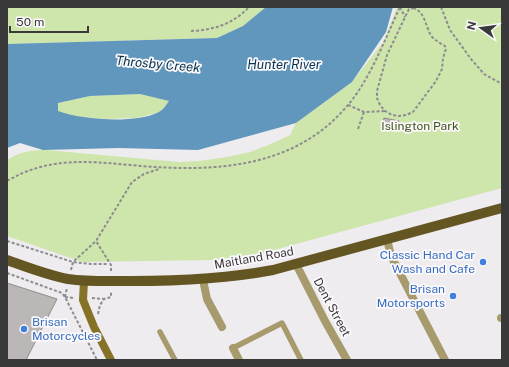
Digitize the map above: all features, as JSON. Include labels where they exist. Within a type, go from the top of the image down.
[{"type":"main road","name":"Maitland Road","points":[[7,260],[54,276],[84,281],[203,280],[248,274],[296,264],[502,208]]},
{"type":"street","points":[[387,239],[391,256],[446,360]]},
{"type":"street","name":"Dent Street","points":[[296,264],[347,360]]},
{"type":"street","points":[[203,280],[207,298],[222,327]]},
{"type":"street","points":[[84,281],[83,300],[94,327],[111,360]]},
{"type":"street","points":[[233,348],[239,360]]},
{"type":"lane","points":[[233,348],[282,323],[301,360]]},
{"type":"lane","points":[[160,332],[175,360]]},
{"type":"path","points":[[191,31],[214,29],[224,25],[235,19],[248,7]]},
{"type":"path","points":[[400,7],[405,17]]},
{"type":"path","points":[[7,181],[30,169],[59,163],[85,161],[178,169],[245,164],[277,155],[299,145],[318,132],[348,105],[362,85],[400,7]]},
{"type":"path","points":[[441,7],[450,30],[462,48],[484,74],[502,84]]},
{"type":"path","points":[[410,9],[417,9],[423,17],[432,36],[445,46],[446,49],[442,69],[436,81],[413,112],[399,116],[392,115],[380,106],[377,98],[377,91],[387,55],[405,17],[410,9]]},
{"type":"path","points":[[348,105],[364,112],[385,111]]},
{"type":"path","points":[[358,129],[364,112]]},
{"type":"path","points":[[73,262],[96,242],[132,182],[147,172],[164,168]]},
{"type":"path","points":[[7,241],[73,262],[109,264],[96,242]]},
{"type":"path","points":[[7,274],[62,293],[97,360]]},
{"type":"path","points":[[100,308],[100,305],[104,299],[106,297],[111,297],[111,295]]},
{"type":"path","points":[[65,297],[73,298]]},
{"type":"path","points":[[100,298],[104,299]]},
{"type":"green space","points":[[7,7],[266,7],[243,26],[217,38],[7,44]]},
{"type":"green space","name":"Islington Park","points":[[397,7],[502,7],[502,188],[263,253],[214,260],[82,262],[7,236],[7,160],[12,157],[26,152],[46,150],[179,162],[199,161],[250,152],[271,144],[290,135],[296,123],[352,82],[384,41]]},
{"type":"green space","points":[[140,94],[170,101],[160,112],[137,118],[104,119],[73,116],[58,112],[58,103],[90,96]]},
{"type":"water","name":"Hunter River","points":[[266,7],[393,7],[386,32],[352,82],[296,123],[198,150],[118,148],[43,150],[20,143],[7,148],[7,44],[217,38],[243,26]],"holes":[[[140,94],[169,101],[159,112],[149,116],[137,118],[109,119],[81,117],[58,111],[58,103],[90,96]]]},
{"type":"building","points":[[384,118],[399,121],[396,131],[382,127]]},
{"type":"building","name":"Brisan Motorcycles","points":[[7,283],[57,299],[26,360],[7,360]]},
{"type":"place","name":"Classic Hand Car Wash and Cafe","points":[[483,262]]},
{"type":"place","name":"Brisan Motorsports","points":[[453,296]]},
{"type":"place","name":"Brisan Motorcycles","points":[[24,329]]},
{"type":"water label","name":"Throsby Creek","points":[[158,64]]}]
